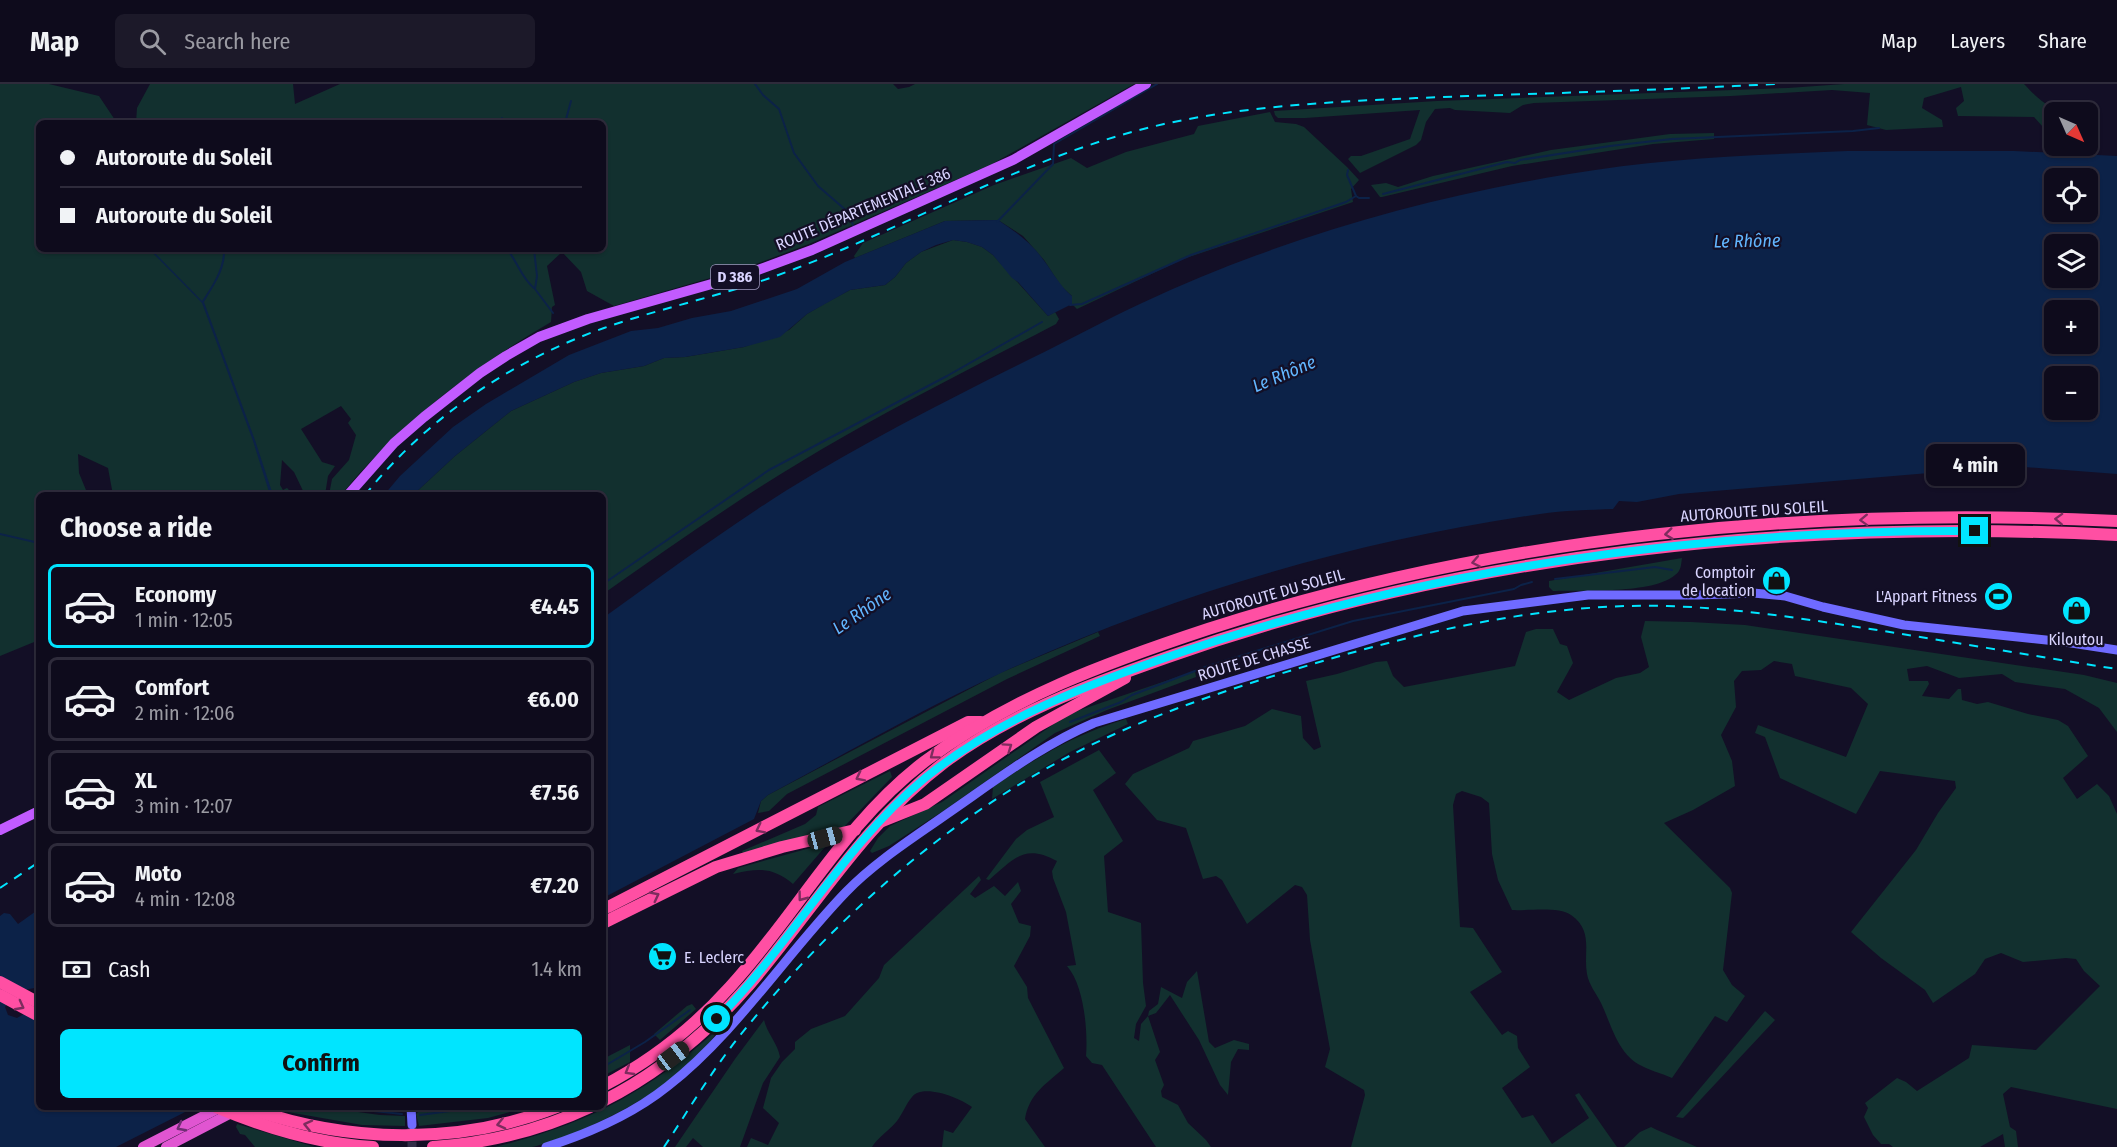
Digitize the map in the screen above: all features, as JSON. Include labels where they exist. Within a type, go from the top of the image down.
[{"type":"highway","name":"AUTOROUTE DU SOLEIL","points":[[606,1084],[663,1049],[712,1006],[762,949],[861,821],[886,795],[920,766],[983,722],[1071,679],[1137,653],[1249,616],[1360,586],[1494,558],[1586,544],[1772,524],[1953,518],[2117,521]]},
{"type":"highway","name":"AUTOROUTE DU SOLEIL","points":[[606,1099],[663,1064],[717,1019],[769,961],[866,836],[898,801],[924,779],[976,741],[1023,715],[1138,668],[1250,630],[1342,605],[1442,582],[1587,558],[1721,542],[1835,535],[1952,531],[2117,535]]},
{"type":"highway","points":[[606,921],[716,867],[774,849],[825,838],[890,819],[925,804],[1035,727],[1120,682],[1138,668]]},
{"type":"highway","points":[[606,907],[968,722],[983,722]]},
{"type":"highway","points":[[0,982],[36,1000]]},
{"type":"highway","points":[[0,995],[36,1014]]},
{"type":"highway","points":[[143,1147],[213,1110]]},
{"type":"highway","points":[[226,1110],[252,1122],[329,1143],[373,1147]]},
{"type":"highway","points":[[166,1147],[239,1110]]},
{"type":"highway","points":[[254,1110],[333,1131],[394,1136],[467,1131],[525,1118],[548,1110]]},
{"type":"highway","points":[[434,1147],[502,1137],[552,1123],[583,1110]]},
{"type":"main road","name":"ROUTE DÉPARTEMENTALE 386","points":[[351,492],[394,443],[424,417],[489,367],[539,337],[588,319],[747,274],[812,250],[1013,160],[1146,84]]},
{"type":"main road","name":"ROUTE DE CHASSE","points":[[546,1147],[606,1124],[667,1088],[710,1048],[835,904],[863,876],[1031,755],[1064,735],[1094,723],[1463,611],[1588,595],[1754,593],[1785,596],[1904,626],[2065,642],[2117,650]]},
{"type":"main road","points":[[0,830],[36,812]]},
{"type":"main road","points":[[412,1110],[412,1125]]},
{"type":"green space","points":[[0,84],[49,84],[99,96],[115,120],[36,120],[36,252],[562,252],[547,266],[555,305],[552,307],[551,322],[493,358],[438,399],[387,444],[344,492],[330,492],[332,479],[349,460],[356,435],[348,423],[351,419],[341,406],[301,429],[322,462],[335,466],[328,476],[325,492],[304,492],[294,472],[282,460],[280,485],[283,490],[287,488],[291,492],[112,492],[108,468],[78,454],[79,473],[87,492],[36,492],[36,641],[0,656]]},
{"type":"green space","points":[[150,84],[293,84],[295,104],[340,84],[893,84],[898,89],[915,84],[1134,84],[992,164],[809,244],[748,267],[614,306],[587,291],[581,272],[562,252],[606,252],[606,120],[136,120],[137,108]]},
{"type":"green space","points":[[1844,84],[2024,84],[2044,102],[2044,127],[2034,117],[1958,116],[1956,108],[1964,101],[1961,87],[1924,98],[1922,108],[1942,120],[1943,127],[1886,130],[1867,125],[1870,93],[1832,90],[1534,103],[1523,105],[1510,113],[1435,109],[1426,122],[1421,140],[1416,145],[1360,173],[1348,159],[1351,156],[1361,156],[1410,139],[1420,110],[1305,118],[1278,118],[1274,111],[1437,101]]},
{"type":"green space","points":[[1270,112],[1275,122],[1304,127],[1359,180],[1351,189],[1353,202],[1183,259],[1077,309],[1072,304],[1072,296],[1061,286],[1044,260],[1023,236],[998,220],[945,221],[855,258],[854,256],[863,243],[994,185],[1071,158],[1087,168],[1126,152],[1194,134],[1198,126]]},
{"type":"green space","points":[[1714,133],[1714,139],[1653,144],[1512,166],[1382,197],[1371,185],[1386,183],[1398,187],[1433,176],[1551,150],[1670,134]]},
{"type":"green space","points":[[953,240],[982,247],[993,255],[1048,316],[1055,312],[1059,319],[1056,324],[812,455],[721,512],[606,592],[606,492],[416,492],[455,456],[511,411],[574,382],[601,373],[644,366],[664,358],[685,357],[744,347],[789,330],[807,314],[850,290],[885,285],[906,263],[921,252]]},
{"type":"green space","points":[[1682,558],[1677,573],[1665,581],[1651,585],[1599,591],[1553,591],[1549,587],[1549,581]]},
{"type":"green space","points":[[1645,621],[1745,625],[2084,675],[2117,683],[2117,732],[2099,708],[2065,689],[2015,682],[2002,674],[1959,678],[1927,666],[1907,669],[1909,681],[1928,681],[1929,684],[1922,696],[1949,699],[1958,689],[1961,689],[1962,700],[1977,704],[1988,702],[2058,720],[2068,726],[2088,756],[2063,778],[2077,799],[2097,784],[2109,796],[2117,814],[2117,1109],[2011,1087],[2003,1094],[2010,1127],[2016,1131],[2018,1147],[2005,1147],[2003,1134],[1980,1147],[1893,1147],[1889,1144],[1881,1144],[1873,1135],[1864,1117],[1868,1108],[1865,1103],[1897,1078],[1917,1091],[1969,1058],[1972,1045],[2036,1050],[2100,986],[2084,971],[2076,959],[2023,962],[2001,953],[1985,959],[1975,974],[1933,1003],[1925,990],[1881,958],[1851,932],[1916,850],[1956,788],[1955,781],[1880,771],[1856,814],[1780,778],[1765,737],[1755,733],[1758,725],[1846,757],[1868,704],[1851,688],[1795,676],[1792,664],[1774,661],[1761,670],[1742,671],[1734,681],[1736,707],[1721,735],[1732,761],[1735,786],[1693,810],[1664,823],[1730,888],[1732,893],[1723,970],[1732,985],[1745,996],[1727,1022],[1715,1016],[1672,1078],[1631,1059],[1620,1045],[1589,982],[1583,928],[1566,912],[1512,910],[1498,880],[1492,854],[1489,803],[1481,797],[1462,791],[1456,794],[1453,805],[1460,927],[1473,928],[1502,972],[1470,992],[1502,1035],[1508,1031],[1517,1036],[1518,1048],[1530,1067],[1502,1088],[1522,1118],[1533,1115],[1552,1144],[1589,1118],[1575,1095],[1579,1093],[1617,1147],[1351,1147],[1365,1095],[1364,1090],[1325,1067],[1330,1049],[1310,940],[1307,895],[1302,887],[1295,885],[1247,924],[1222,880],[1216,876],[1203,879],[1186,828],[1157,820],[1125,784],[1133,774],[1189,748],[1193,741],[1245,726],[1272,709],[1301,716],[1303,738],[1314,750],[1321,747],[1306,681],[1387,661],[1393,676],[1404,687],[1515,666],[1526,632],[1536,629],[1553,629],[1560,644],[1567,646],[1573,663],[1557,692],[1569,700],[1616,678],[1640,673],[1649,667],[1641,637]]},
{"type":"green space","points":[[1098,632],[1100,636],[1007,679],[787,794],[769,811],[758,813],[761,801],[768,795],[1000,673]]},
{"type":"green space","points":[[1195,671],[1196,677],[1107,710],[1055,733],[889,846],[872,853],[870,851],[878,838],[890,826],[942,802],[1061,719],[1080,710]]},
{"type":"green space","points":[[1126,719],[1128,724],[1070,752],[992,799],[993,787],[1041,757],[1089,732]]},
{"type":"green space","points":[[1099,750],[1116,773],[1093,790],[1123,841],[1104,856],[1108,912],[1141,923],[1146,1006],[1136,1024],[1134,1038],[1139,1041],[1141,1024],[1148,1016],[1160,1052],[1155,1060],[1164,1085],[1161,1091],[1162,1097],[1178,1105],[1188,1123],[1211,1147],[1156,1147],[1102,1065],[1092,1063],[1086,1056],[1084,1009],[1073,974],[1067,966],[1076,965],[1066,912],[1053,878],[1052,871],[1057,861],[1036,853],[1020,856],[989,880],[986,879],[1016,839],[1027,830],[1054,817],[1040,782]]},
{"type":"green space","points":[[890,771],[892,777],[843,828],[744,855],[742,851],[805,824],[816,815],[818,807]]},
{"type":"green space","points":[[821,845],[825,847],[793,884],[778,874],[765,870],[733,874],[738,868]]},
{"type":"green space","points":[[979,876],[981,880],[970,894],[975,898],[994,886],[1005,896],[1018,882],[1021,891],[1011,904],[1019,923],[1031,926],[1030,936],[1014,966],[1027,987],[1028,998],[1064,1068],[1039,1090],[1027,1110],[1025,1119],[1045,1147],[942,1147],[944,1130],[953,1133],[972,1107],[942,1093],[924,1091],[912,1097],[897,1121],[872,1147],[747,1147],[751,1138],[768,1145],[779,1123],[763,1108],[771,1078],[795,1049],[795,1042],[811,1029],[845,1016],[879,978],[884,965]]},
{"type":"green space","points":[[1197,971],[1209,1042],[1215,1048],[1234,1040],[1249,1044],[1249,1050],[1238,1049],[1231,1062],[1228,1095],[1220,1085],[1199,1040],[1170,995],[1156,1013],[1148,1016],[1149,1011],[1158,1004],[1161,987],[1182,998],[1187,982]]},
{"type":"green space","points":[[692,1004],[696,1009],[660,1040],[654,1034],[687,1006]]},
{"type":"green space","points":[[1765,1011],[1775,1020],[1683,1118],[1676,1117]]},
{"type":"green space","points":[[764,1020],[780,1057],[763,1083],[740,1147],[703,1147],[693,1138],[686,1147],[675,1147],[735,1059]]},
{"type":"green space","points":[[718,1029],[706,1047],[689,1065],[646,1097],[622,1111],[574,1133],[537,1146],[495,1147],[559,1128],[599,1110],[606,1110],[606,1107],[640,1088],[692,1052]]},
{"type":"green space","points":[[630,1045],[630,1062],[606,1074],[606,1057]]},
{"type":"green space","points":[[280,1110],[343,1110],[405,1116],[405,1126],[362,1125]]},
{"type":"green space","points":[[420,1110],[517,1110],[488,1118],[419,1126],[416,1114]]},
{"type":"green space","points":[[237,1124],[315,1147],[255,1147],[245,1135],[240,1134],[236,1127]]},
{"type":"green space","points":[[1651,1127],[1697,1147],[1624,1147],[1640,1132]]},
{"type":"water","name":"Le Rhône","points":[[1847,151],[2014,151],[2044,152],[2044,156],[2117,156],[2117,474],[2012,466],[1679,494],[1637,502],[1619,501],[1613,509],[1549,513],[1470,525],[1333,555],[1265,574],[1132,619],[971,687],[768,795],[761,801],[754,819],[606,896],[606,616],[717,536],[787,490],[908,421],[1128,310],[1193,280],[1297,241],[1460,195],[1569,174],[1673,161]]},
{"type":"water","points":[[998,220],[1035,249],[1072,296],[1072,304],[1048,316],[993,255],[982,247],[953,240],[921,252],[906,263],[885,285],[850,290],[807,314],[780,337],[744,347],[685,357],[664,358],[644,366],[601,373],[574,382],[511,411],[455,456],[416,492],[387,492],[400,476],[453,427],[486,404],[569,355],[631,331],[658,328],[692,318],[731,311],[797,289],[845,262],[945,221]]},
{"type":"water","points":[[152,252],[202,301],[217,276],[223,252],[225,252],[224,264],[204,302],[272,492],[269,492],[253,441],[202,303]]},
{"type":"water","points":[[36,911],[36,988],[19,994],[5,1007],[8,1015],[17,1018],[36,1007],[36,1110],[189,1110],[116,1147],[0,1147],[0,916],[4,913],[10,914],[18,924]]},
{"type":"waterway","points":[[755,84],[763,95],[779,109],[794,153],[818,186],[848,212],[853,225]]},
{"type":"waterway","points":[[997,222],[1053,164],[1054,144],[1157,84]]},
{"type":"waterway","points":[[566,120],[571,101]]},
{"type":"waterway","points":[[1383,194],[1507,162],[1515,163],[1520,160],[1610,146],[1672,139],[1879,128]]},
{"type":"waterway","points":[[1348,170],[1347,175],[1356,196]]},
{"type":"waterway","points":[[1070,305],[1082,304],[1191,255],[1346,202],[1356,196],[1369,198]]},
{"type":"waterway","points":[[509,252],[526,280],[534,288]]},
{"type":"waterway","points":[[534,252],[537,276],[535,289],[553,313]]},
{"type":"waterway","points":[[606,582],[769,470],[947,376],[1042,322]]},
{"type":"waterway","points":[[0,534],[36,542]]},
{"type":"waterway","points":[[1555,579],[1655,567],[1672,570]]},
{"type":"waterway","points":[[1070,722],[1208,666],[1353,621],[1514,589],[1532,582]]},
{"type":"waterway","points":[[606,1065],[645,1042],[690,1010]]},
{"type":"waterway","points":[[364,1110],[402,1114]]},
{"type":"waterway","points":[[420,1115],[458,1110]]},
{"type":"tunnel","points":[[412,1128],[412,1147]]},
{"type":"railway","points":[[368,492],[415,441],[443,417],[473,395],[536,357],[604,328],[770,278],[819,259],[1013,174],[1113,138],[1199,117],[1303,104],[1775,84]]},
{"type":"railway","points":[[664,1147],[728,1051],[774,994],[853,912],[896,874],[987,805],[1035,775],[1115,734],[1238,687],[1301,667],[1456,627],[1540,613],[1624,606],[1692,607],[1766,614],[2117,669]]},
{"type":"railway","points":[[0,888],[36,864]]},
{"type":"place","name":"Comptoir de location","points":[[1776,581]]},
{"type":"place","name":"L'Appart Fitness","points":[[1998,596]]},
{"type":"place","name":"Kiloutou","points":[[2076,611]]},
{"type":"place","name":"E. Leclerc","points":[[663,957]]},
{"type":"route","points":[[717,1019],[769,961],[854,850],[898,801],[935,770],[976,741],[1023,715],[1082,689],[1196,647],[1250,630],[1385,594],[1442,582],[1587,558],[1721,542],[1825,535],[1975,531]]}]
